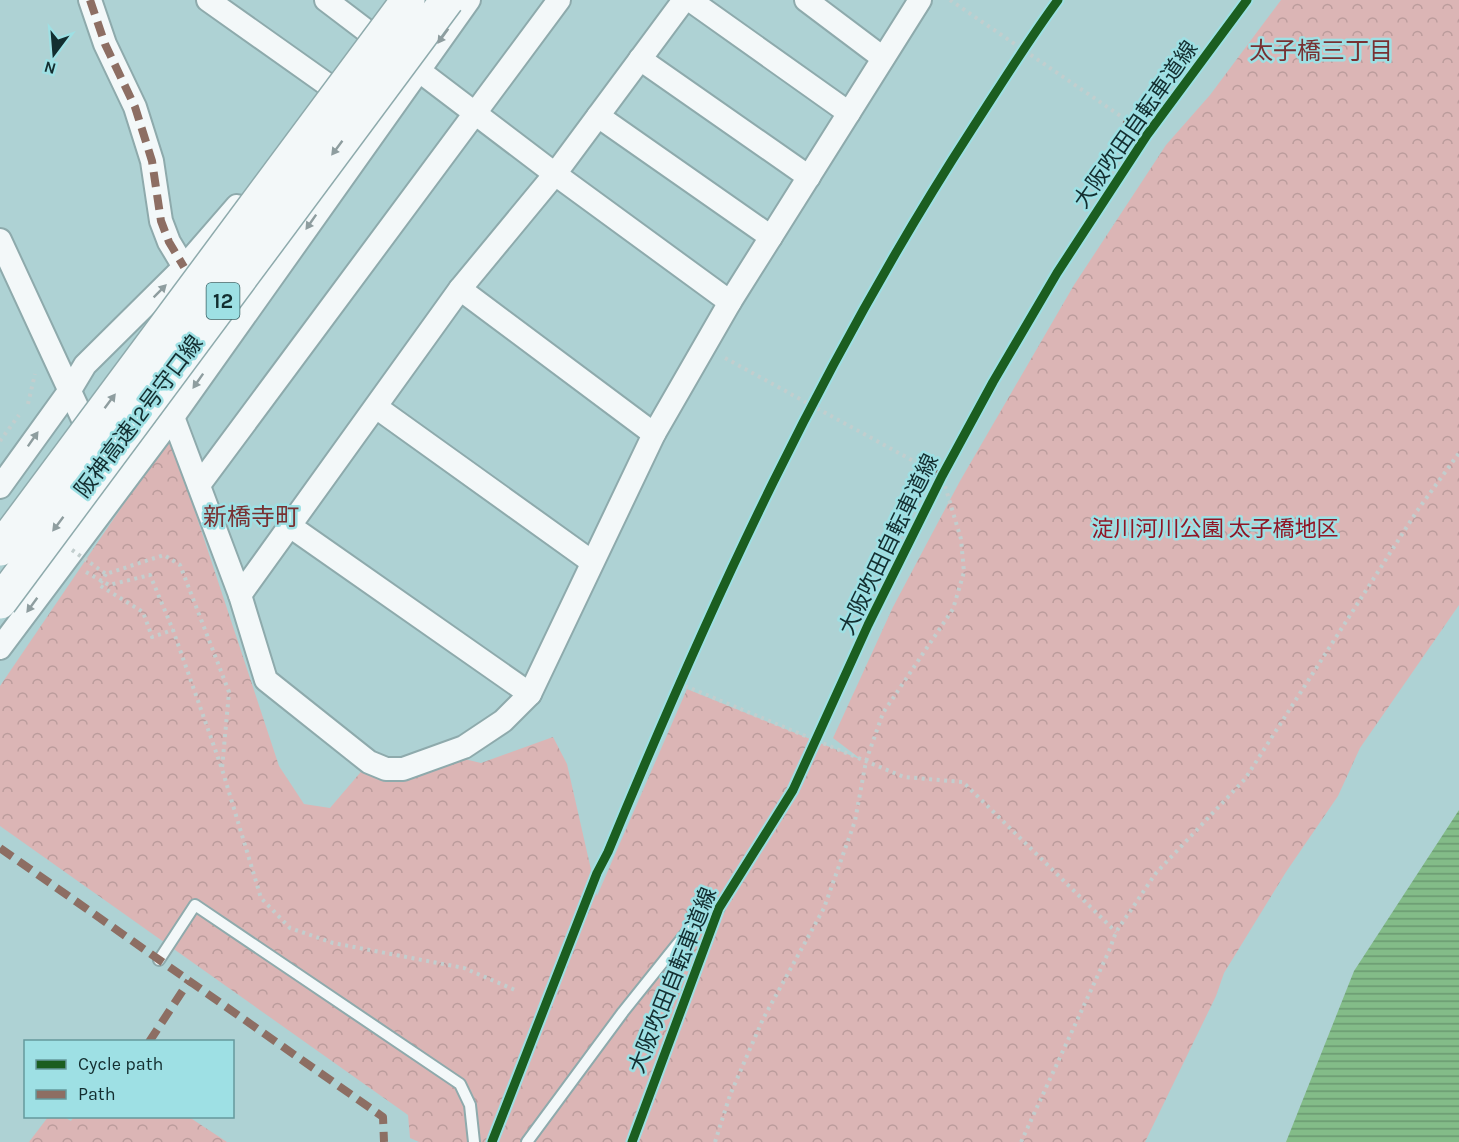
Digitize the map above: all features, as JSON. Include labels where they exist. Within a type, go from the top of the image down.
[{"type":"highway","name":"阪神高速12号守口線","points":[[0,549],[408,0]]},
{"type":"highway","name":"阪神高速12号守口線","points":[[0,602],[447,0]]},
{"type":"street","points":[[90,0],[105,44],[135,107],[152,161],[161,221],[169,242],[184,267]]},
{"type":"street","points":[[208,0],[328,85]]},
{"type":"street","points":[[326,0],[368,30],[474,114],[730,302]]},
{"type":"street","points":[[0,487],[70,390],[85,365],[184,267],[258,182],[390,0]]},
{"type":"street","points":[[0,648],[66,554],[116,493],[173,417],[469,0]]},
{"type":"street","points":[[199,485],[558,0]]},
{"type":"street","points":[[240,595],[460,289],[555,174],[684,0]]},
{"type":"street","points":[[690,0],[849,112]]},
{"type":"street","points":[[806,0],[883,58]]},
{"type":"street","points":[[173,417],[240,595],[266,680],[369,762],[386,769],[403,769],[464,747],[503,721],[530,694],[654,434],[730,302],[920,0]]},
{"type":"street","points":[[640,59],[809,177]]},
{"type":"street","points":[[598,116],[771,237]]},
{"type":"street","points":[[0,240],[116,493]]},
{"type":"street","points":[[460,289],[654,434]]},
{"type":"street","points":[[376,407],[592,562]]},
{"type":"street","points":[[290,526],[530,694]]},
{"type":"lane","points":[[159,960],[195,905],[460,1084],[470,1105],[474,1142]]},
{"type":"lane","points":[[527,1142],[623,1012],[691,927],[719,908]]},
{"type":"path","points":[[950,0],[1125,119]]},
{"type":"path","points":[[492,1142],[597,873],[608,852],[678,683],[773,478],[914,221],[1058,0]]},
{"type":"path","points":[[705,347],[811,407],[930,470]]},
{"type":"path","points":[[0,441],[28,403],[35,371]]},
{"type":"path","points":[[1021,1142],[1110,951],[1116,932],[1156,873],[1245,779],[1417,511],[1459,453]]},
{"type":"path","points":[[715,1142],[730,1095],[763,1019],[824,908],[855,820],[866,761],[883,713],[953,609],[964,572],[961,539],[942,476]]},
{"type":"path","points":[[66,554],[106,574]]},
{"type":"path","points":[[66,554],[109,585],[150,575],[173,630],[222,769],[261,897],[290,928],[333,943],[464,968],[515,990]]},
{"type":"path","points":[[173,630],[152,637],[143,612],[99,585],[106,574],[164,555],[180,565],[229,692],[222,769]]},
{"type":"path","points":[[678,683],[904,777],[963,782],[1116,932]]},
{"type":"path","points":[[812,751],[821,731]]},
{"type":"green space","name":"淀川河川公園 太子橋地区","points":[[1281,0],[1459,0],[1459,605],[1360,748],[1338,796],[1286,872],[1224,973],[1216,996],[1145,1142],[419,1142],[410,1138],[408,1115],[0,826],[0,686],[170,436],[279,766],[304,804],[330,808],[365,767],[456,757],[481,763],[553,737],[567,764],[597,896],[687,689],[862,760],[833,738],[893,607],[960,481],[1074,285],[1166,145],[1210,95]]},
{"type":"green space","points":[[47,1118],[66,1118],[71,1121],[73,1118],[191,1118],[227,1142],[29,1142]]},
{"type":"shaded area","points":[[1459,810],[1459,1142],[1286,1142],[1354,971]]},
{"type":"marked path","points":[[90,0],[105,44],[135,107],[152,161],[161,221],[169,242],[184,267]]},
{"type":"marked path","points":[[1125,119],[1147,135]]},
{"type":"marked path","points":[[930,470],[942,476]]},
{"type":"marked path","points":[[0,848],[383,1117],[384,1142]]},
{"type":"marked path","points":[[150,1040],[189,981]]},
{"type":"cycle path","points":[[492,1142],[597,873],[688,665],[773,482],[819,392],[918,216],[1014,64],[1058,0]]},
{"type":"cycle path","name":"大阪吹田自転車道線","points":[[632,1142],[719,908],[793,790],[868,625],[942,476],[993,382],[1057,273],[1147,135],[1247,0]]},
{"type":"district","name":"太子橋三丁目","points":[[1321,51]]},
{"type":"district","name":"新橋寺町","points":[[251,517]]}]
